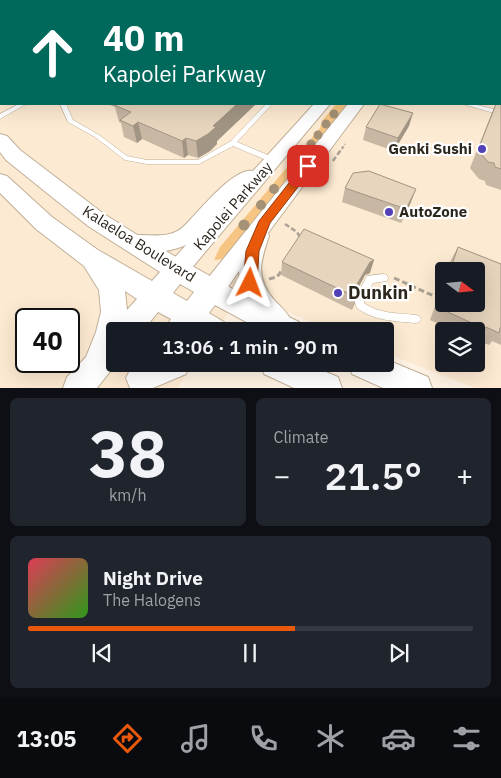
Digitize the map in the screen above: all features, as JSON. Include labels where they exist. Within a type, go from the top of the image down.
[{"type":"main road","name":"Kalaeloa Boulevard","points":[[0,140],[12,155],[63,195],[131,243],[271,322]]},
{"type":"main road","points":[[0,180],[44,222],[89,256],[154,296],[182,322]]},
{"type":"main road","points":[[87,378],[113,317],[114,306],[113,295],[108,282],[89,256]]},
{"type":"main road","name":"Kapolei Parkway","points":[[133,322],[178,270]]},
{"type":"main road","points":[[186,322],[212,290]]},
{"type":"main road","points":[[87,378],[106,355]]},
{"type":"main road","points":[[143,377],[156,372]]},
{"type":"main road","points":[[292,372],[327,388]]},
{"type":"main road","points":[[380,372],[417,388]]},
{"type":"street","name":"Kapolei Parkway","points":[[178,270],[321,105]]},
{"type":"street","points":[[280,322],[257,297],[250,283],[253,251],[355,105]]},
{"type":"street","points":[[131,243],[163,244],[183,238],[226,194],[273,160]]},
{"type":"street","points":[[212,290],[275,222]]},
{"type":"lane","points":[[0,117],[21,105]]},
{"type":"lane","points":[[63,105],[70,121],[97,136],[125,158],[147,162],[200,162],[233,143],[269,105]]},
{"type":"lane","points":[[472,105],[501,113]]},
{"type":"lane","points":[[233,143],[273,160]]},
{"type":"lane","points":[[385,276],[370,279],[360,300],[360,306],[365,310],[380,315],[416,318]]},
{"type":"path","points":[[333,161],[345,144]]},
{"type":"path","points":[[275,222],[297,232],[302,240]]},
{"type":"path","points":[[268,279],[276,277],[284,268]]},
{"type":"path","points":[[385,276],[434,296]]},
{"type":"shaded area","points":[[0,105],[501,105],[501,388],[475,388],[394,356],[394,322],[311,322],[285,311],[268,297],[260,282],[262,263],[222,322],[106,322],[106,372],[188,372],[177,388],[0,388]]},
{"type":"shaded area","points":[[335,105],[346,105],[223,259],[214,260],[220,247],[320,128],[322,121]]},
{"type":"building","points":[[114,105],[236,105],[213,126],[216,127],[196,141],[186,138],[182,141],[138,122],[133,126],[120,120],[131,112]]},
{"type":"building","points":[[379,105],[413,113],[398,138],[366,127]]},
{"type":"building","points":[[496,105],[501,105],[501,169],[495,167],[494,163],[488,162],[478,150]]},
{"type":"building","points":[[369,171],[416,189],[406,209],[345,188],[353,173]]},
{"type":"building","name":"Dunkin'","points":[[304,229],[374,260],[370,262],[356,286],[358,292],[356,297],[282,262]]},
{"type":"building","points":[[458,247],[501,264],[501,328],[499,333],[486,327],[485,329],[485,322],[470,322],[448,312],[485,312],[485,262],[453,262]]},
{"type":"place","name":"Genki Sushi","points":[[482,149]]},
{"type":"place","name":"AutoZone","points":[[389,212]]},
{"type":"place","name":"Dunkin'","points":[[338,293]]},
{"type":"route","points":[[250,283],[253,251],[265,221],[308,166]]}]
